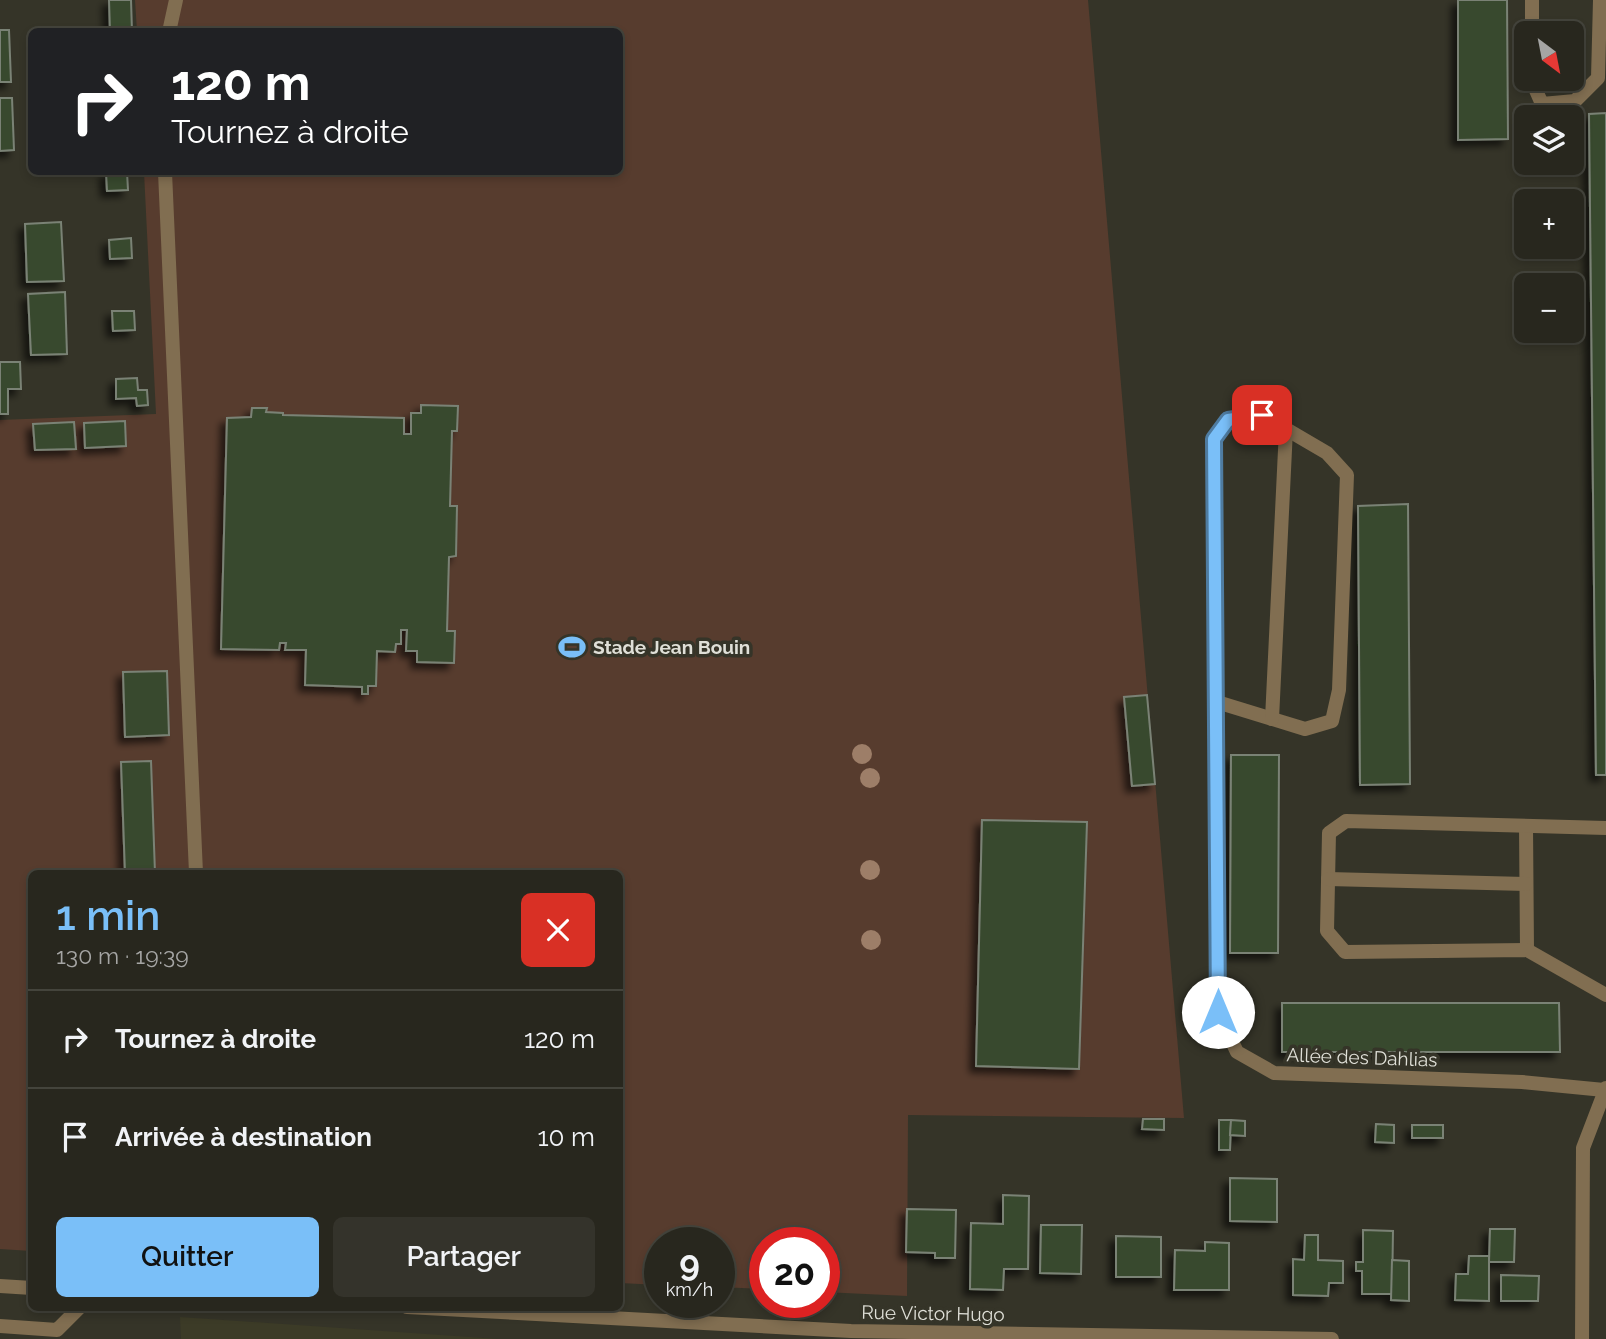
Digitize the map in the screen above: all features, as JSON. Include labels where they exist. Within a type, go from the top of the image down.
[{"type":"street","points":[[171,28],[176,0]]},
{"type":"street","points":[[1532,0],[1532,21]]},
{"type":"street","points":[[1536,91],[1542,104],[1576,101],[1598,78],[1600,0]]},
{"type":"street","points":[[165,175],[196,870]]},
{"type":"street","name":"Allée des Dahlias","points":[[1286,429],[1262,415],[1228,420],[1214,439],[1218,1012],[1237,1052],[1274,1073],[1522,1082],[1605,1089]]},
{"type":"street","points":[[1217,702],[1272,719],[1305,729],[1332,721],[1339,690],[1348,475],[1327,453],[1286,429],[1272,719]]},
{"type":"street","points":[[1606,828],[1346,821],[1329,833],[1327,932],[1346,952],[1527,950],[1606,995]]},
{"type":"street","points":[[1526,826],[1527,950]]},
{"type":"street","points":[[1328,879],[1526,884]]},
{"type":"street","points":[[1582,1339],[1583,1148],[1605,1089]]},
{"type":"street","points":[[0,1286],[28,1288]]},
{"type":"street","points":[[0,1326],[57,1330],[76,1311]]},
{"type":"street","name":"Rue Victor Hugo","points":[[481,1311],[851,1331],[1332,1339]]},
{"type":"shaded area","name":"Stade Jean Bouin","points":[[135,0],[1088,0],[1184,1118],[908,1115],[907,1296],[840,1293],[840,1227],[749,1227],[749,1288],[735,1288],[735,1227],[644,1227],[644,1284],[623,1283],[623,870],[28,870],[28,1251],[0,1249],[0,420],[156,414],[144,175],[623,175],[623,28],[137,28]]},
{"type":"shaded area","points":[[180,1317],[498,1339],[181,1339]]},
{"type":"building","points":[[109,0],[131,0],[132,28],[110,28]]},
{"type":"building","points":[[1458,0],[1507,0],[1508,139],[1458,140]]},
{"type":"building","points":[[0,30],[9,30],[11,82],[0,82]]},
{"type":"building","points":[[0,98],[12,98],[14,150],[0,151]]},
{"type":"building","points":[[1606,113],[1606,775],[1596,775],[1589,114]]},
{"type":"building","points":[[106,175],[127,175],[128,190],[107,191]]},
{"type":"building","points":[[61,222],[64,281],[27,282],[25,224]]},
{"type":"building","points":[[131,238],[132,258],[110,259],[109,240]]},
{"type":"building","points":[[65,292],[67,354],[31,355],[28,294]]},
{"type":"building","points":[[112,311],[134,311],[135,330],[113,331]]},
{"type":"building","points":[[0,362],[20,362],[21,389],[8,389],[8,414],[0,414]]},
{"type":"building","points":[[137,378],[138,390],[147,390],[148,405],[137,406],[136,398],[116,399],[116,379]]},
{"type":"building","points":[[421,405],[458,406],[457,431],[452,431],[450,506],[457,506],[456,556],[449,557],[447,631],[455,631],[454,663],[417,662],[417,651],[406,651],[407,630],[401,630],[401,644],[396,644],[395,652],[377,651],[376,686],[368,686],[368,694],[362,694],[362,687],[305,685],[306,650],[285,650],[286,643],[280,643],[279,650],[221,649],[227,418],[251,417],[252,408],[267,408],[266,412],[283,415],[404,418],[404,434],[411,434],[411,413],[421,413]]},
{"type":"building","points":[[125,421],[126,446],[85,448],[84,423]]},
{"type":"building","points":[[74,422],[76,449],[35,450],[33,424]]},
{"type":"building","points":[[1408,504],[1410,784],[1360,785],[1358,506]]},
{"type":"building","points":[[167,671],[169,735],[125,737],[123,672]]},
{"type":"building","points":[[1147,695],[1155,784],[1132,786],[1124,697]]},
{"type":"building","points":[[1231,755],[1279,755],[1278,953],[1230,953]]},
{"type":"building","points":[[151,761],[155,870],[125,870],[121,762]]},
{"type":"building","points":[[982,820],[1087,822],[1079,1069],[976,1066]]},
{"type":"building","points":[[1282,1003],[1559,1003],[1560,1052],[1282,1052]]},
{"type":"building","points":[[1143,1119],[1164,1119],[1164,1130],[1142,1129]]},
{"type":"building","points":[[1219,1120],[1231,1120],[1230,1150],[1219,1150]]},
{"type":"building","points":[[1231,1120],[1245,1121],[1245,1136],[1230,1135]]},
{"type":"building","points":[[1376,1124],[1394,1125],[1394,1143],[1375,1142]]},
{"type":"building","points":[[1412,1125],[1443,1125],[1443,1138],[1412,1138]]},
{"type":"building","points":[[1230,1178],[1277,1179],[1277,1222],[1230,1221]]},
{"type":"building","points":[[1003,1195],[1029,1196],[1028,1269],[1004,1269],[1003,1290],[970,1289],[971,1223],[1003,1224]]},
{"type":"building","points":[[907,1209],[956,1210],[955,1258],[935,1258],[935,1253],[906,1252]]},
{"type":"building","points":[[1041,1225],[1082,1225],[1081,1274],[1040,1273]]},
{"type":"building","points":[[1490,1229],[1515,1229],[1514,1262],[1489,1262]]},
{"type":"building","points":[[1363,1230],[1393,1231],[1392,1294],[1362,1294],[1362,1271],[1356,1271],[1356,1262],[1363,1262]]},
{"type":"building","points":[[1305,1235],[1318,1235],[1318,1260],[1343,1261],[1343,1283],[1329,1283],[1328,1296],[1293,1295],[1293,1259],[1304,1260]]},
{"type":"building","points":[[1116,1236],[1161,1237],[1161,1277],[1116,1277]]},
{"type":"building","points":[[1205,1242],[1229,1243],[1229,1290],[1174,1290],[1175,1250],[1205,1251]]},
{"type":"building","points":[[1469,1256],[1489,1256],[1489,1301],[1455,1300],[1456,1274],[1468,1274]]},
{"type":"building","points":[[1392,1260],[1409,1261],[1409,1301],[1391,1300]]},
{"type":"building","points":[[1501,1275],[1539,1276],[1538,1301],[1501,1301]]},
{"type":"place","name":"Stade Jean Bouin","points":[[572,647]]},
{"type":"route","points":[[1218,1012],[1214,439],[1228,420],[1262,415]]}]
